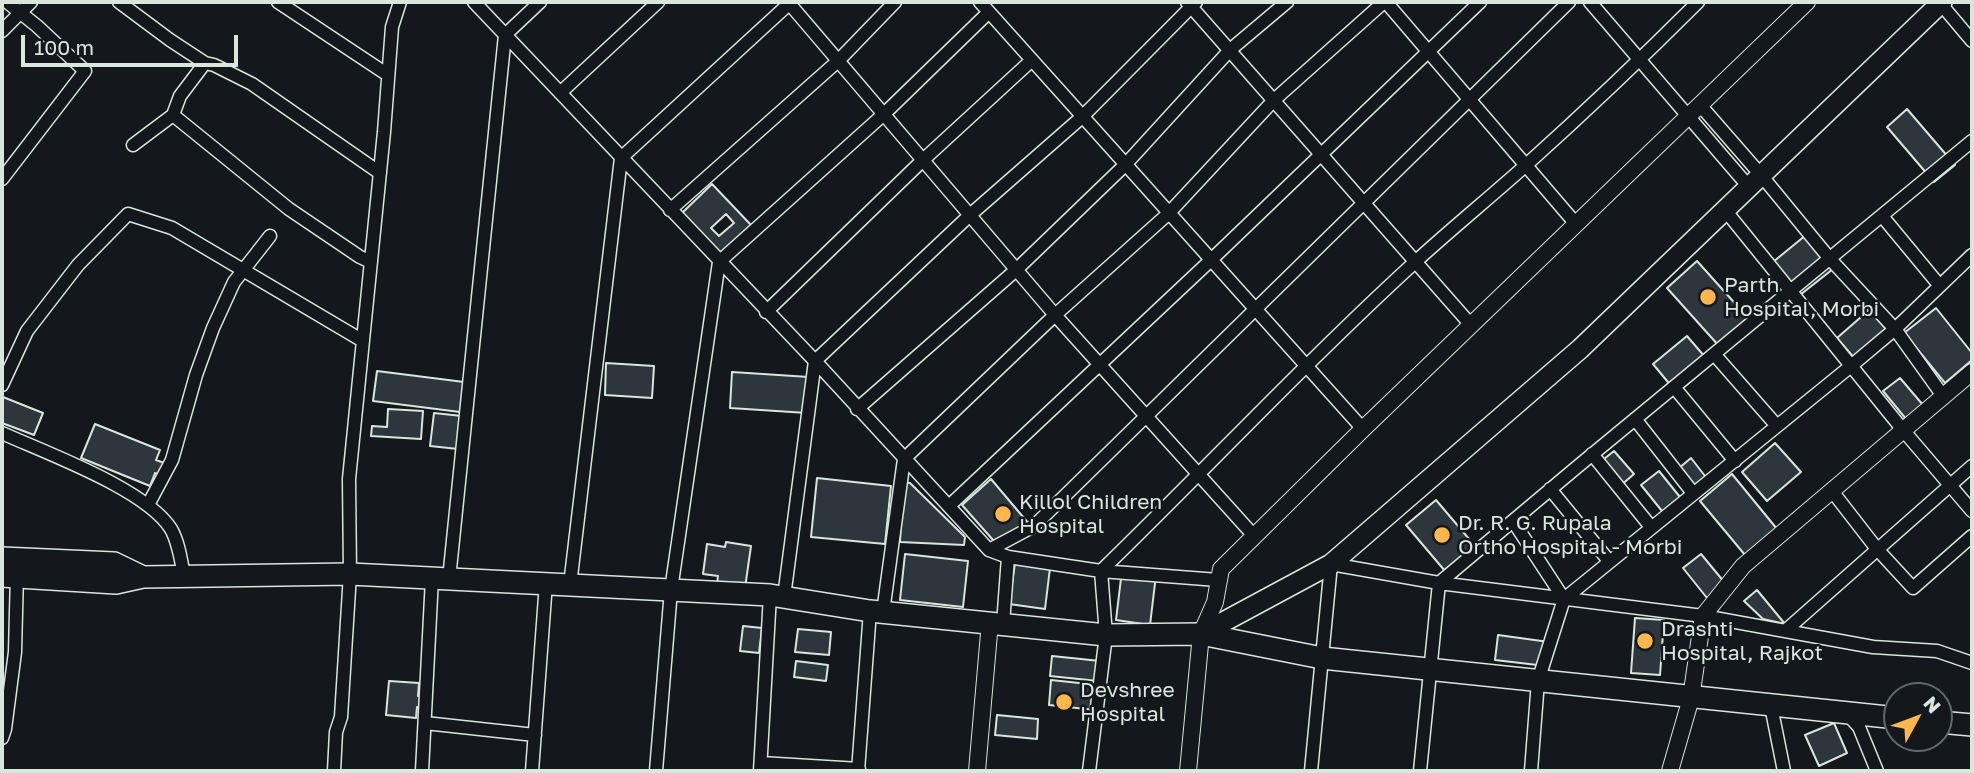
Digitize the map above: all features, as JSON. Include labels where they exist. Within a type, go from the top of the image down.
[{"type":"main road","points":[[1200,634],[1331,564],[1580,349],[1941,3]]},
{"type":"main road","points":[[9,568],[114,563],[143,577],[350,574],[777,596],[876,611],[1106,635],[1200,634],[1322,659],[1883,717]]},
{"type":"main road","points":[[1953,723],[1972,725]]},
{"type":"street","points":[[2,179],[85,71],[7,2]]},
{"type":"street","points":[[2,31],[31,2]]},
{"type":"street","points":[[119,2],[205,63],[252,85],[380,173]]},
{"type":"street","points":[[278,2],[388,75]]},
{"type":"street","points":[[334,771],[336,732],[341,717],[350,574],[349,479],[392,27],[400,2]]},
{"type":"street","points":[[474,2],[815,361],[856,409],[989,550],[1008,556],[1101,571],[1218,580]]},
{"type":"street","points":[[422,771],[441,578],[505,34],[540,2]]},
{"type":"street","points":[[560,93],[658,2]]},
{"type":"street","points":[[570,584],[621,158],[790,2],[1055,315],[1255,537]]},
{"type":"street","points":[[670,210],[838,61],[895,2]]},
{"type":"street","points":[[856,409],[1016,270],[1125,165],[1230,50],[1287,2]]},
{"type":"street","points":[[1471,325],[1322,154],[1274,100],[1230,50],[1192,3],[1082,117],[970,215],[815,361],[777,596],[760,767],[858,770],[876,611],[904,459],[1055,315],[1168,214],[1274,100],[1385,2],[1576,224]]},
{"type":"street","points":[[949,506],[1480,2]]},
{"type":"street","points":[[989,550],[1034,526],[1569,2]]},
{"type":"street","points":[[1590,2],[1641,58],[1694,110],[1755,181],[1895,329],[1942,396]]},
{"type":"street","points":[[1101,571],[1200,476],[1305,365],[1415,261],[1526,165],[1698,2]]},
{"type":"street","points":[[1941,3],[1972,41]]},
{"type":"street","points":[[1188,771],[1200,634],[1215,602],[1221,569],[1800,4]]},
{"type":"street","points":[[656,771],[671,590],[719,262],[884,114],[984,7],[1363,429]]},
{"type":"street","points":[[766,312],[923,160],[1032,60]]},
{"type":"street","points":[[133,145],[173,115],[180,96],[205,63]]},
{"type":"street","points":[[173,115],[289,209],[359,257],[371,262]]},
{"type":"street","points":[[1420,771],[1439,583],[1972,141]]},
{"type":"street","points":[[1725,210],[1972,511]]},
{"type":"street","points":[[2,385],[27,331],[78,265],[128,214],[172,228],[363,341]]},
{"type":"street","points":[[1882,216],[1940,286]]},
{"type":"street","points":[[148,505],[172,460],[196,375],[213,328],[234,282],[270,236]]},
{"type":"street","points":[[1531,771],[1538,681],[1564,599],[1895,329],[1972,255]]},
{"type":"street","points":[[1714,354],[1777,426]]},
{"type":"street","points":[[1670,771],[1691,698],[1703,616],[1743,566],[1972,372]]},
{"type":"street","points":[[1674,387],[1735,461]]},
{"type":"street","points":[[1635,419],[1693,493]]},
{"type":"street","points":[[2,433],[94,474],[148,505],[171,529],[180,553],[184,576]]},
{"type":"street","points":[[1592,454],[1651,527]]},
{"type":"street","points":[[1785,631],[1972,466]]},
{"type":"street","points":[[1550,489],[1609,561]]},
{"type":"street","points":[[1832,491],[1913,588],[1972,536]]},
{"type":"street","points":[[1513,521],[1564,599]]},
{"type":"street","points":[[977,771],[1008,556]]},
{"type":"street","points":[[1311,771],[1331,564],[1439,583],[1703,616],[1873,647],[1937,651],[1972,663]]},
{"type":"street","points":[[2,738],[15,652],[9,568]]},
{"type":"street","points":[[1089,771],[1106,635],[1101,571]]},
{"type":"street","points":[[532,771],[545,583]]},
{"type":"street","points":[[1771,706],[1784,771]]},
{"type":"street","points":[[1847,714],[1859,727],[1877,771]]},
{"type":"street","points":[[425,723],[535,735]]},
{"type":"building","points":[[1907,109],[1955,165],[1934,182],[1887,127]]},
{"type":"building","points":[[712,184],[751,225],[721,254],[682,213]],"holes":[[[726,214],[734,223],[719,236],[711,228]]]},
{"type":"building","points":[[1806,235],[1833,269],[1800,295],[1773,262]]},
{"type":"building","points":[[1697,261],[1749,319],[1719,346],[1667,288]]},
{"type":"building","points":[[1936,308],[1972,353],[1972,360],[1945,383],[1904,333]]},
{"type":"building","points":[[1869,310],[1888,331],[1855,359],[1837,338]]},
{"type":"building","points":[[1687,336],[1711,364],[1677,393],[1653,364]]},
{"type":"building","points":[[606,363],[654,366],[652,398],[605,395]]},
{"type":"building","points":[[377,371],[464,382],[460,412],[373,401]]},
{"type":"building","points":[[732,372],[809,377],[807,413],[730,408]]},
{"type":"building","points":[[1900,378],[1923,405],[1906,419],[1883,391]]},
{"type":"building","points":[[3,397],[43,413],[34,435],[2,423]]},
{"type":"building","points":[[388,409],[423,411],[421,439],[371,436],[372,426],[387,427]]},
{"type":"building","points":[[434,413],[462,416],[458,449],[430,446]]},
{"type":"building","points":[[95,424],[160,450],[156,460],[167,464],[162,476],[155,473],[150,486],[81,458]]},
{"type":"building","points":[[1775,443],[1801,472],[1767,501],[1742,472]]},
{"type":"building","points":[[1614,451],[1634,474],[1619,487],[1599,463]]},
{"type":"building","points":[[1691,458],[1712,485],[1694,500],[1672,474]]},
{"type":"building","points":[[1659,471],[1684,502],[1666,516],[1641,485]]},
{"type":"building","points":[[1732,474],[1777,529],[1745,555],[1700,501]]},
{"type":"building","points":[[817,478],[891,486],[885,544],[811,537]]},
{"type":"building","points":[[991,479],[1029,524],[1010,540],[993,540],[962,505]]},
{"type":"building","points":[[903,482],[910,483],[965,537],[964,545],[900,542]]},
{"type":"building","points":[[1436,500],[1475,546],[1445,571],[1406,525]]},
{"type":"building","points":[[726,542],[751,546],[745,588],[717,584],[718,576],[703,574],[707,544],[725,547]]},
{"type":"building","points":[[905,554],[968,561],[963,607],[900,600]]},
{"type":"building","points":[[1701,554],[1725,583],[1707,598],[1683,568]]},
{"type":"building","points":[[1015,563],[1050,568],[1045,609],[1009,604]]},
{"type":"building","points":[[1122,570],[1156,575],[1150,625],[1116,620]]},
{"type":"building","points":[[1757,590],[1785,624],[1763,619],[1744,601]]},
{"type":"building","points":[[1635,618],[1664,620],[1660,675],[1631,673]]},
{"type":"building","points":[[743,626],[762,628],[759,653],[740,651]]},
{"type":"building","points":[[798,629],[831,632],[829,655],[795,652]]},
{"type":"building","points":[[1498,635],[1549,642],[1546,666],[1495,660]]},
{"type":"building","points":[[1052,656],[1100,661],[1098,681],[1050,676]]},
{"type":"building","points":[[796,661],[828,665],[826,681],[794,677]]},
{"type":"building","points":[[1051,680],[1098,685],[1095,710],[1049,705]]},
{"type":"building","points":[[389,681],[419,683],[418,696],[426,697],[425,708],[417,707],[416,718],[386,715]]},
{"type":"building","points":[[997,715],[1038,719],[1037,739],[995,735]]},
{"type":"building","points":[[1834,723],[1847,753],[1819,766],[1805,735]]},
{"type":"place","name":"Parth Hospital, Morbi","points":[[1708,297]]},
{"type":"place","name":"Killol Children Hospital","points":[[1003,514]]},
{"type":"place","name":"Dr. R. G. Rupala Ortho Hospital - Morbi","points":[[1442,535]]},
{"type":"place","name":"Drashti Hospital, Rajkot","points":[[1645,641]]},
{"type":"place","name":"Devshree Hospital","points":[[1064,702]]}]
